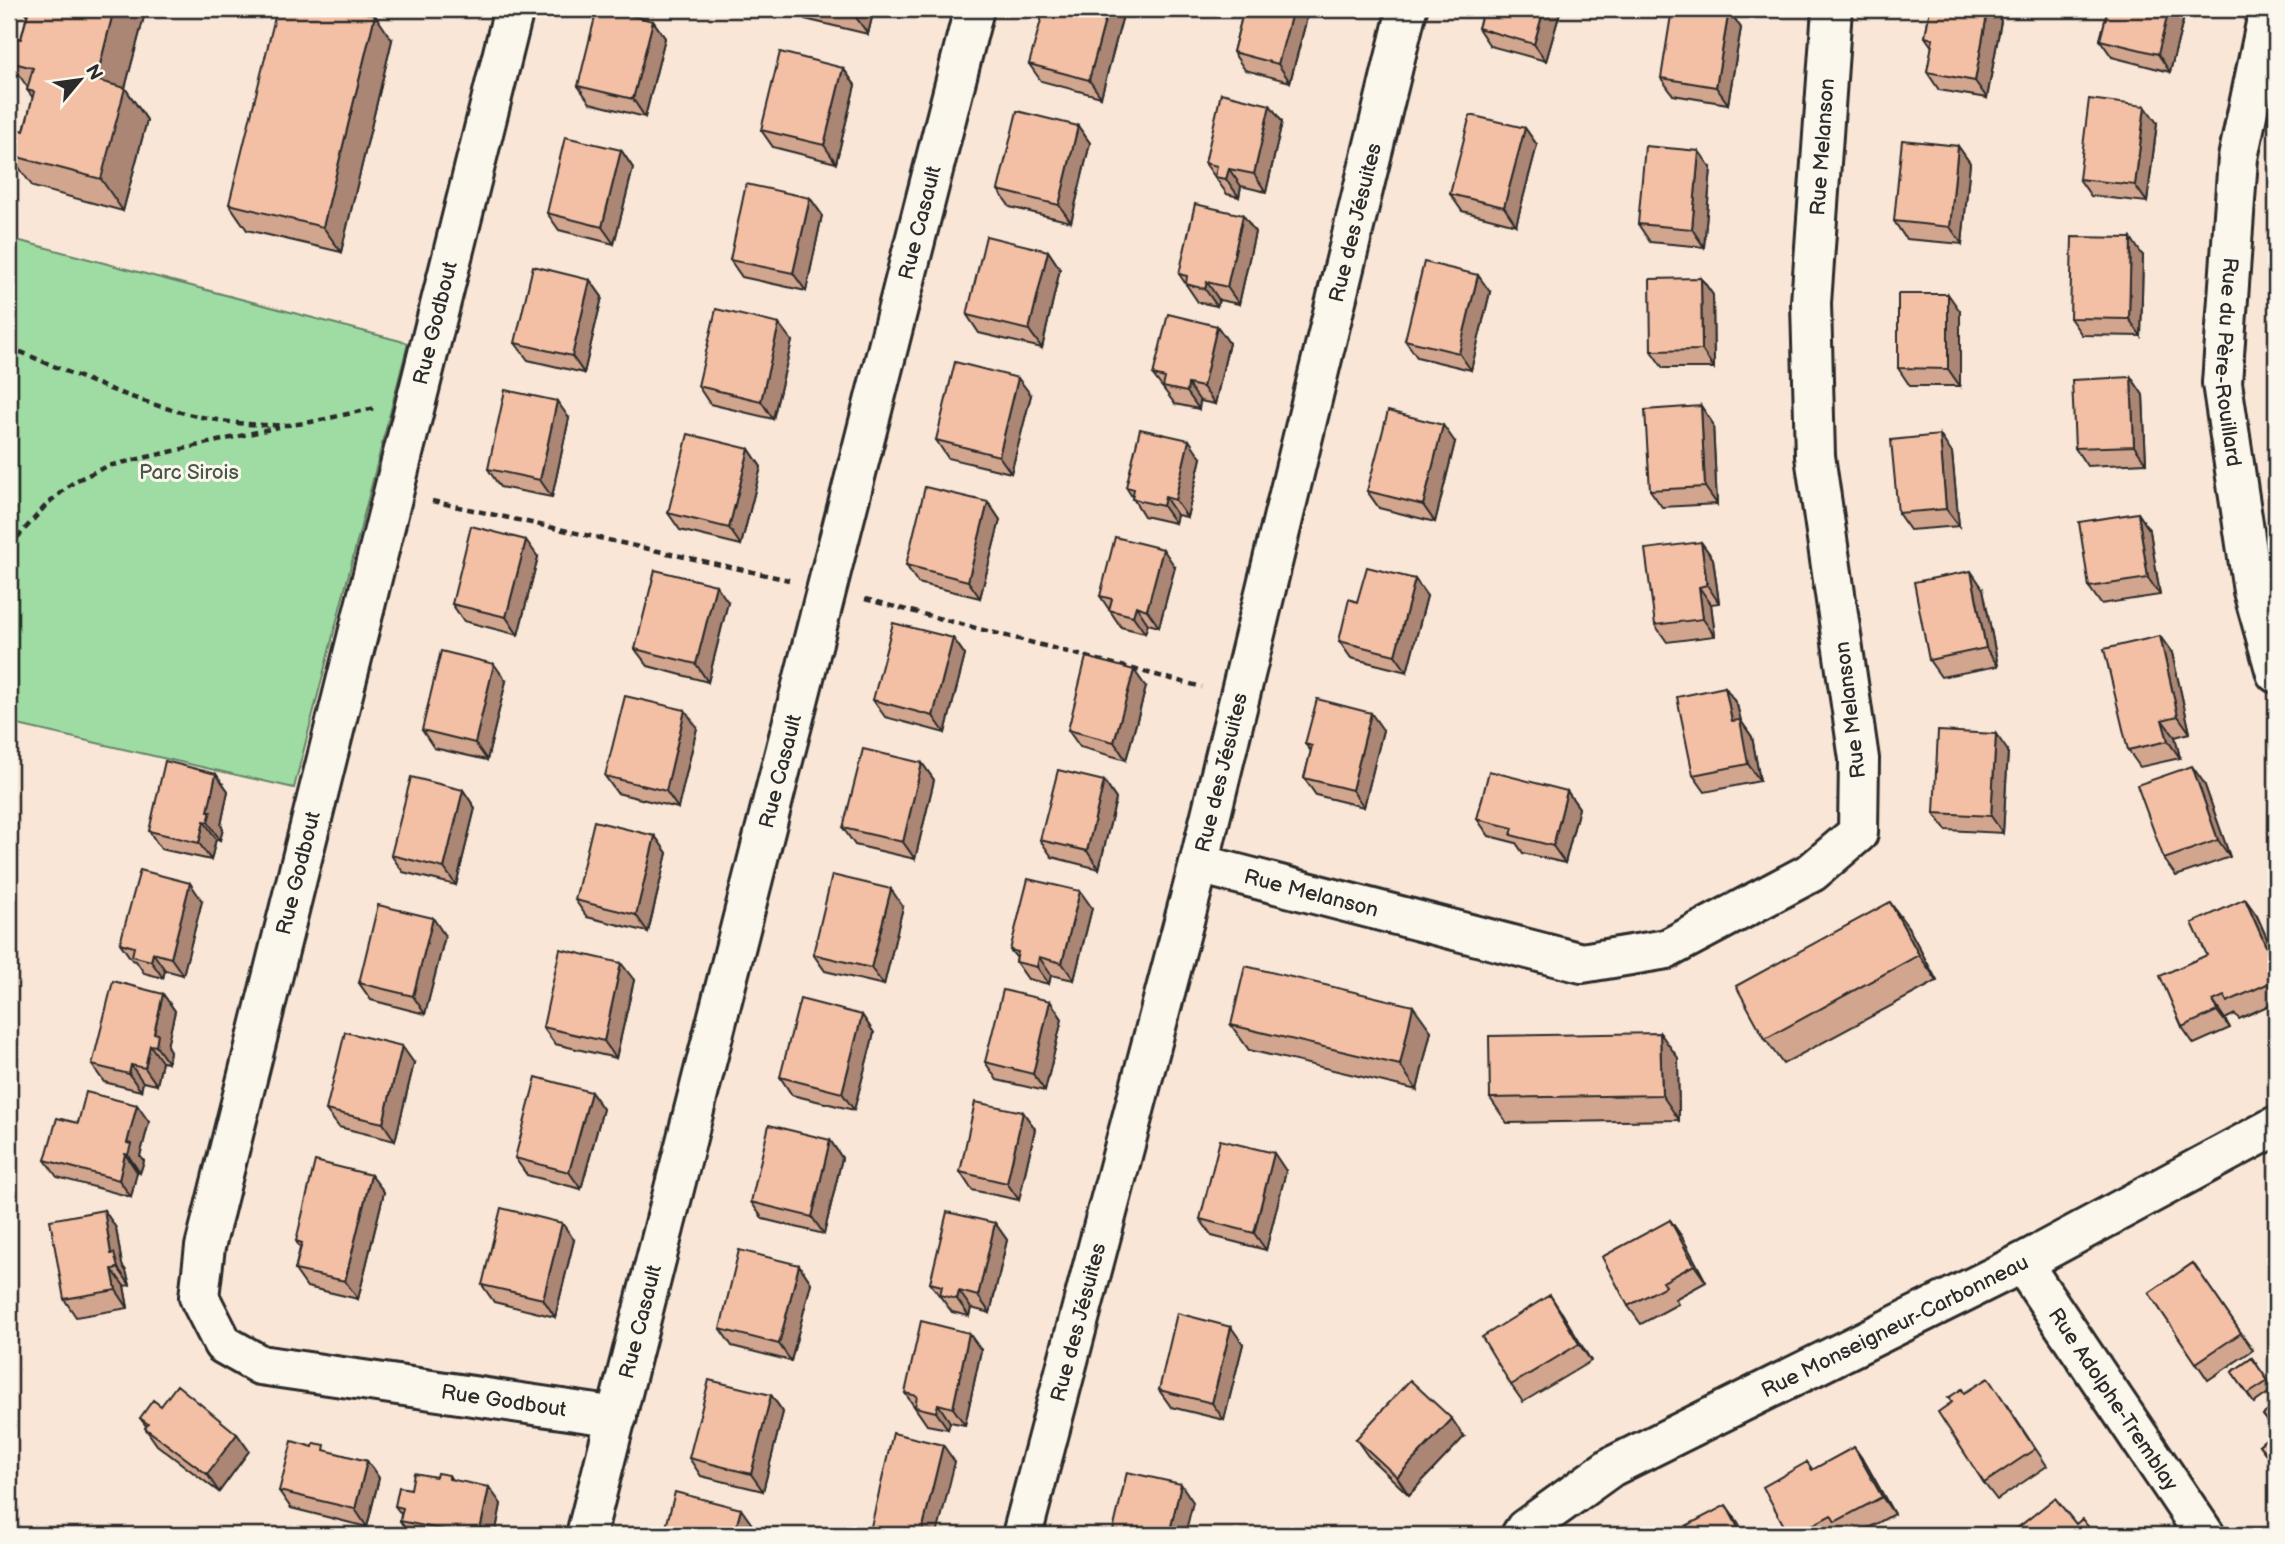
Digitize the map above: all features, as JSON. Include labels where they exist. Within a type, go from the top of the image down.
[{"type":"street","name":"Rue Godbout","points":[[513,9],[205,1247],[199,1297],[223,1343],[260,1365],[617,1417]]},
{"type":"street","name":"Rue Casault","points":[[586,1535],[974,9]]},
{"type":"street","name":"Rue des Jésuites","points":[[1022,1535],[1199,864],[1407,9]]},
{"type":"street","name":"Rue Melanson","points":[[1199,864],[1582,962],[1667,949],[1812,872],[1858,833],[1859,759],[1815,456],[1811,303],[1832,9]]},
{"type":"street","name":"Rue du Père-Rouillard","points":[[2269,9],[2238,158],[2222,383],[2253,590],[2276,673]]},
{"type":"street","name":"Rue Monseigneur-Carbonneau","points":[[1521,1535],[1525,1529],[1611,1467],[2022,1263],[2276,1126]]},
{"type":"street","name":"Rue Adolphe-Tremblay","points":[[2022,1263],[2204,1535]]},
{"type":"path","points":[[9,347],[139,401],[203,418],[287,425]]},
{"type":"path","points":[[9,547],[48,503],[75,481],[108,466],[416,399]]},
{"type":"green space","name":"Parc Sirois","points":[[9,238],[408,343],[294,788],[9,723]]},
{"type":"building","points":[[29,9],[114,9],[96,80],[125,88],[101,179],[10,155],[17,129],[24,131],[34,92],[27,90],[33,68],[10,62],[16,38],[21,39]]},
{"type":"building","points":[[277,9],[349,9],[375,15],[323,227],[229,204]]},
{"type":"building","points":[[597,9],[653,21],[633,99],[578,86]]},
{"type":"building","points":[[823,9],[857,9],[855,16]]},
{"type":"building","points":[[1044,9],[1108,9],[1089,80],[1029,64]]},
{"type":"building","points":[[1244,9],[1293,9],[1278,64],[1233,52]]},
{"type":"building","points":[[1484,9],[1544,9],[1534,44],[1478,28]]},
{"type":"building","points":[[1672,9],[1729,10],[1716,87],[1661,78]]},
{"type":"building","points":[[1930,9],[1988,9],[1975,81],[1927,72],[1933,39],[1925,37]]},
{"type":"building","points":[[2108,9],[2169,9],[2158,54],[2100,40]]},
{"type":"building","points":[[780,52],[843,68],[824,145],[761,130]]},
{"type":"building","points":[[1221,93],[1270,105],[1254,174],[1229,169],[1226,179],[1215,177],[1217,166],[1205,163]]},
{"type":"building","points":[[2089,99],[2145,106],[2135,185],[2079,179]]},
{"type":"building","points":[[1017,111],[1078,126],[1059,205],[998,190]]},
{"type":"building","points":[[1470,115],[1525,128],[1504,207],[1450,194]]},
{"type":"building","points":[[565,137],[621,150],[602,227],[547,213]]},
{"type":"building","points":[[1902,140],[1958,146],[1950,227],[1894,221]]},
{"type":"building","points":[[1645,146],[1699,151],[1692,229],[1638,224]]},
{"type":"building","points":[[746,184],[810,198],[793,273],[730,260]]},
{"type":"building","points":[[1195,204],[1243,215],[1227,287],[1207,282],[1205,289],[1186,284],[1187,276],[1179,274]]},
{"type":"building","points":[[986,236],[1048,251],[1029,330],[967,315]]},
{"type":"building","points":[[2072,237],[2131,238],[2129,319],[2070,318]]},
{"type":"building","points":[[1424,262],[1478,275],[1459,353],[1405,340]]},
{"type":"building","points":[[533,266],[590,280],[572,356],[515,343]]},
{"type":"building","points":[[1701,278],[1702,350],[1651,351],[1650,279]]},
{"type":"building","points":[[1898,294],[1948,294],[1948,369],[1898,368]]},
{"type":"building","points":[[716,309],[779,324],[761,401],[698,386]]},
{"type":"building","points":[[1168,314],[1217,326],[1203,387],[1188,384],[1187,392],[1163,387],[1165,378],[1153,375]]},
{"type":"building","points":[[955,362],[1018,378],[999,456],[936,440]]},
{"type":"building","points":[[2131,377],[2134,446],[2075,448],[2072,380]]},
{"type":"building","points":[[505,390],[557,401],[540,480],[488,469]]},
{"type":"building","points":[[1701,406],[1705,487],[1650,490],[1645,410]]},
{"type":"building","points":[[1388,411],[1443,425],[1423,505],[1367,491]]},
{"type":"building","points":[[1140,429],[1189,440],[1175,500],[1165,497],[1163,506],[1132,499],[1134,489],[1126,487]]},
{"type":"building","points":[[688,434],[749,449],[729,528],[668,513]]},
{"type":"building","points":[[1940,435],[1946,509],[1898,513],[1891,440]]},
{"type":"building","points":[[925,487],[988,502],[968,581],[906,565]]},
{"type":"building","points":[[2138,513],[2148,578],[2089,587],[2079,522]]},
{"type":"building","points":[[471,526],[526,540],[506,617],[452,604]]},
{"type":"building","points":[[1115,537],[1163,549],[1147,610],[1136,606],[1133,616],[1109,610],[1112,599],[1100,596]]},
{"type":"building","points":[[1701,542],[1707,585],[1699,587],[1703,619],[1655,625],[1645,549]]},
{"type":"building","points":[[1367,567],[1415,579],[1395,655],[1339,641],[1349,599],[1357,602]]},
{"type":"building","points":[[655,570],[716,585],[696,664],[635,649]]},
{"type":"building","points":[[1971,571],[1986,648],[1929,660],[1914,582]]},
{"type":"building","points":[[893,623],[953,638],[933,716],[873,700]]},
{"type":"building","points":[[2160,636],[2178,716],[2162,720],[2168,741],[2128,750],[2104,649]]},
{"type":"building","points":[[441,651],[494,664],[475,743],[422,730]]},
{"type":"building","points":[[1086,657],[1134,670],[1114,742],[1068,730]]},
{"type":"building","points":[[1725,687],[1732,721],[1740,720],[1748,764],[1693,775],[1677,697]]},
{"type":"building","points":[[625,696],[685,710],[666,791],[605,776]]},
{"type":"building","points":[[1317,699],[1371,713],[1352,790],[1304,778],[1312,746],[1305,744]]},
{"type":"building","points":[[1938,731],[1996,734],[1991,816],[1934,813]]},
{"type":"building","points":[[863,749],[922,763],[903,842],[843,828]]},
{"type":"building","points":[[165,761],[216,774],[208,811],[211,811],[208,822],[204,821],[199,843],[149,831]]},
{"type":"building","points":[[2192,766],[2218,840],[2164,859],[2137,785]]},
{"type":"building","points":[[1058,770],[1104,781],[1087,851],[1040,840]]},
{"type":"building","points":[[1489,771],[1567,791],[1553,846],[1511,835],[1513,828],[1477,819]]},
{"type":"building","points":[[411,777],[463,790],[444,868],[391,855]]},
{"type":"building","points":[[594,821],[655,836],[636,915],[575,900]]},
{"type":"building","points":[[140,870],[190,883],[171,958],[153,953],[151,961],[132,956],[134,947],[120,943]]},
{"type":"building","points":[[832,875],[891,889],[871,968],[813,954]]},
{"type":"building","points":[[1028,879],[1080,891],[1062,963],[1039,957],[1037,967],[1016,962],[1018,952],[1010,950]]},
{"type":"building","points":[[2245,899],[2276,969],[2276,980],[2227,1002],[2224,996],[2213,1001],[2217,1011],[2182,1027],[2160,976],[2207,955],[2192,923]]},
{"type":"building","points":[[1890,902],[1919,955],[1765,1039],[1736,986]]},
{"type":"building","points":[[378,905],[433,918],[413,996],[359,983]]},
{"type":"building","points":[[560,949],[621,963],[604,1041],[543,1027]]},
{"type":"building","points":[[1245,966],[1413,1006],[1400,1065],[1231,1025]]},
{"type":"building","points":[[113,981],[163,994],[154,1033],[158,1034],[156,1046],[150,1045],[145,1068],[131,1065],[129,1074],[92,1065]]},
{"type":"building","points":[[1003,990],[1050,1001],[1033,1074],[985,1062]]},
{"type":"building","points":[[800,999],[862,1015],[842,1093],[780,1077]]},
{"type":"building","points":[[345,1032],[402,1046],[383,1123],[326,1110]]},
{"type":"building","points":[[1660,1033],[1662,1095],[1490,1098],[1489,1036]]},
{"type":"building","points":[[536,1077],[591,1092],[569,1172],[515,1158]]},
{"type":"building","points":[[86,1092],[137,1105],[127,1143],[131,1144],[128,1155],[125,1154],[119,1180],[45,1160],[57,1118],[78,1123]]},
{"type":"building","points":[[975,1102],[1023,1112],[1007,1183],[960,1172]]},
{"type":"building","points":[[769,1125],[830,1140],[812,1217],[751,1202]]},
{"type":"building","points":[[1220,1140],[1274,1153],[1254,1233],[1200,1219]]},
{"type":"building","points":[[315,1161],[371,1175],[345,1281],[295,1270],[302,1243],[296,1241]]},
{"type":"building","points":[[501,1208],[562,1223],[543,1299],[482,1285]]},
{"type":"building","points":[[104,1210],[111,1254],[114,1253],[118,1268],[112,1269],[116,1290],[64,1299],[50,1220]]},
{"type":"building","points":[[947,1212],[995,1223],[978,1296],[959,1291],[957,1299],[940,1295],[942,1286],[930,1283]]},
{"type":"building","points":[[1670,1220],[1694,1265],[1663,1282],[1666,1286],[1628,1306],[1602,1257]]},
{"type":"building","points":[[739,1250],[799,1265],[779,1344],[720,1329]]},
{"type":"building","points":[[2193,1263],[2241,1333],[2196,1363],[2149,1293]]},
{"type":"building","points":[[1550,1295],[1579,1344],[1511,1385],[1482,1337]]},
{"type":"building","points":[[1177,1313],[1231,1327],[1212,1403],[1159,1390]]},
{"type":"building","points":[[921,1321],[969,1333],[953,1408],[938,1404],[936,1412],[915,1407],[917,1396],[905,1393]]},
{"type":"building","points":[[2252,1358],[2268,1381],[2248,1394],[2232,1372]]},
{"type":"building","points":[[1988,1378],[2035,1449],[1984,1483],[1938,1412],[1952,1402],[1948,1398],[1962,1389],[1964,1393]]},
{"type":"building","points":[[709,1380],[771,1395],[751,1474],[689,1458]]},
{"type":"building","points":[[1410,1380],[1452,1419],[1397,1477],[1356,1439]]},
{"type":"building","points":[[177,1385],[237,1434],[207,1474],[145,1428],[148,1424],[140,1418],[153,1400],[161,1406]]},
{"type":"building","points":[[2276,1404],[2276,1428],[2275,1429],[2263,1415]]},
{"type":"building","points":[[2276,1431],[2276,1465],[2259,1445]]},
{"type":"building","points":[[893,1433],[943,1445],[921,1535],[869,1535]]},
{"type":"building","points":[[292,1441],[313,1447],[314,1443],[325,1445],[324,1450],[367,1461],[355,1509],[279,1491]]},
{"type":"building","points":[[1854,1447],[1882,1497],[1835,1522],[1831,1515],[1794,1535],[1789,1535],[1763,1487],[1807,1462],[1812,1470]]},
{"type":"building","points":[[1127,1472],[1181,1484],[1169,1535],[1112,1535]]},
{"type":"building","points":[[414,1473],[436,1477],[437,1473],[449,1475],[449,1479],[489,1487],[479,1535],[400,1521],[403,1508],[395,1506],[399,1487],[411,1489]]},
{"type":"building","points":[[675,1492],[741,1509],[734,1535],[664,1535]]},
{"type":"building","points":[[2055,1498],[2076,1524],[2082,1519],[2095,1535],[2019,1535],[2015,1530]]},
{"type":"building","points":[[1726,1505],[1742,1535],[1688,1535],[1690,1534],[1686,1526]]},
{"type":"building","points":[[1311,1527],[1328,1535],[1307,1535]]}]
